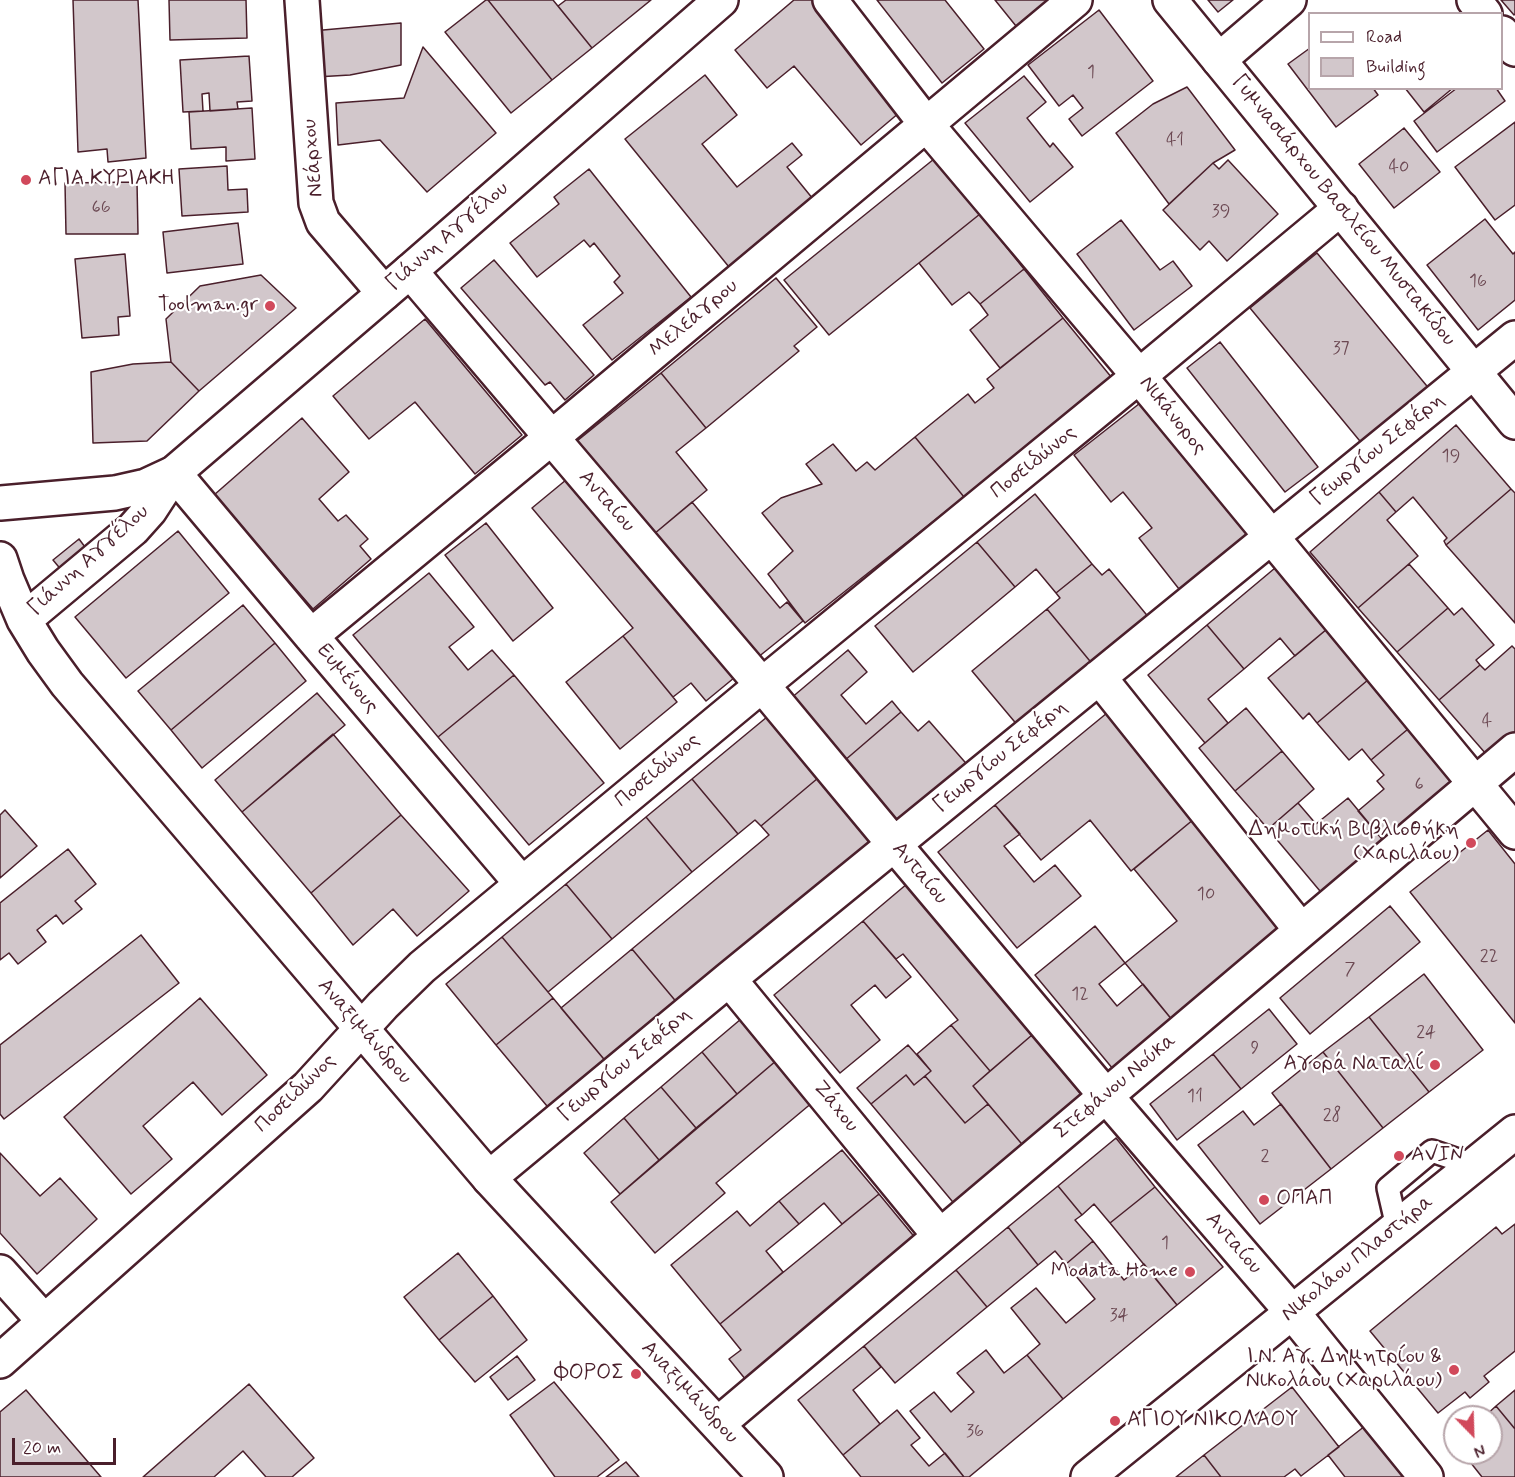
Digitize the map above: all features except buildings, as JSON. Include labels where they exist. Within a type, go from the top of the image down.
[{"type":"street","name":"Νεάρχου","points":[[302,0],[316,203],[323,222],[384,293]]},
{"type":"street","name":"Γιάννη Αγγέλου","points":[[0,503],[115,493],[146,486],[174,473],[721,0]]},
{"type":"street","name":"Νικάνορος","points":[[830,0],[926,124],[1139,376],[1515,832]]},
{"type":"street","name":"Μελεάγρου","points":[[311,636],[1075,0]]},
{"type":"street","name":"Γυμνασιάρχου Βασιλείου Μυστακίδου","points":[[1170,0],[1515,422]]},
{"type":"street","points":[[1219,60],[1289,0]]},
{"type":"street","points":[[1474,0],[1483,12]]},
{"type":"street","points":[[1503,34],[1515,49]]},
{"type":"street","name":"Ποσειδώνος","points":[[0,1360],[308,1087],[383,1005],[422,967],[1341,208]]},
{"type":"street","name":"Ανταίου","points":[[410,271],[762,685],[1106,1096],[1292,1312],[1426,1477]]},
{"type":"street","name":"Γεωργίου Σεφέρη","points":[[489,1178],[729,978],[1515,338]]},
{"type":"street","name":"Γιάννη Αγγέλου","points":[[24,620],[132,529],[150,510],[174,473]]},
{"type":"street","name":"Ευμένους","points":[[174,473],[522,884]]},
{"type":"street","name":"Αναξιμάνδρου","points":[[0,559],[24,620],[67,684],[489,1178],[766,1477]]},
{"type":"street","points":[[1099,677],[1301,930]]},
{"type":"street","name":"Στεφάνου Νούκα","points":[[718,1424],[1515,750]]},
{"type":"street","name":"Ζάχου","points":[[729,978],[940,1236]]},
{"type":"street","name":"Νικολάου Πλαστήρα","points":[[1106,1472],[1292,1312],[1515,1132]]},
{"type":"street","points":[[0,1272],[44,1322]]},
{"type":"place","name":"ΑΓΙΑ ΚΥΡΙΑΚΗ","points":[[26,180]]},
{"type":"place","name":"Toolman.gr","points":[[270,306]]},
{"type":"place","name":"Δημοτική Βιβλιοθήκη (Χαριλάου)","points":[[1471,843]]},
{"type":"place","name":"Αγορά Ναταλί","points":[[1435,1065]]},
{"type":"place","name":"AVIN","points":[[1399,1156]]},
{"type":"place","name":"ΟΠΑΠ","points":[[1264,1200]]},
{"type":"place","name":"Modata Home","points":[[1190,1272]]},
{"type":"place","name":"Ι.Ν. Αγ. Δημητρίου & Νικολάου (Χαριλάου)","points":[[1454,1370]]},
{"type":"place","name":"ΦΟΡΟΣ","points":[[636,1374]]},
{"type":"place","name":"ΑΓΙΟΥ ΝΙΚΟΛΑΟΥ","points":[[1115,1421]]}]
